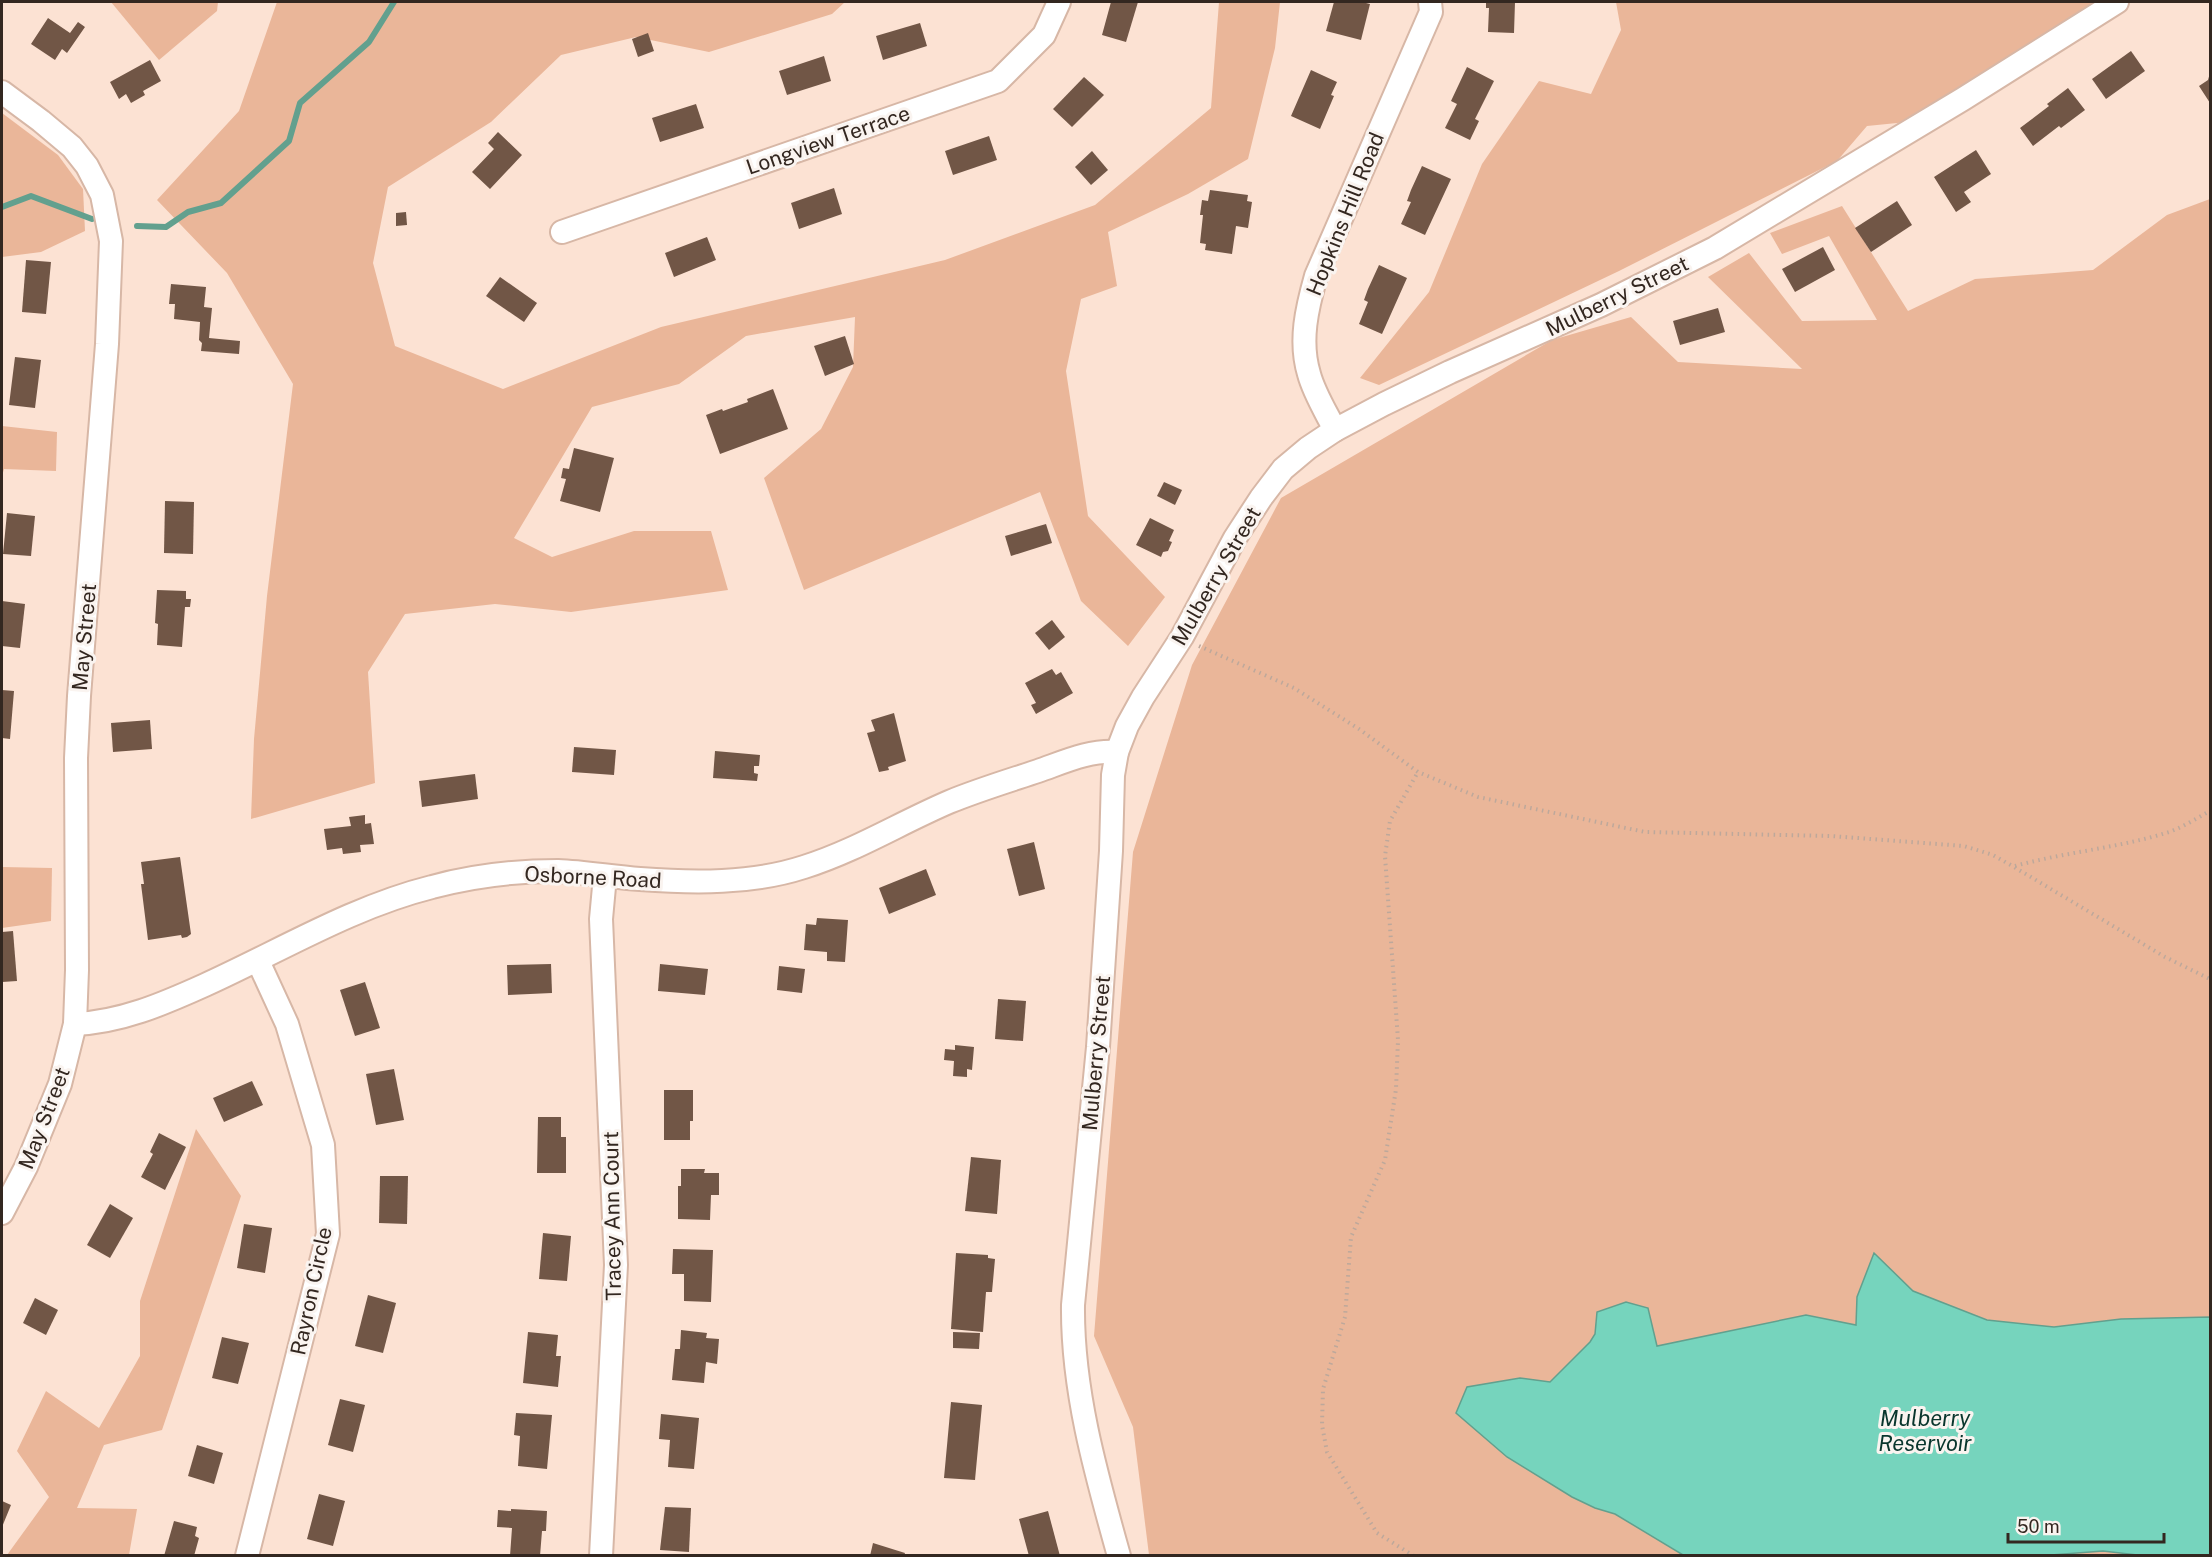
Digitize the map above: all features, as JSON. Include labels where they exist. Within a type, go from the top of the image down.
[{"type":"street","name":"Longview Terrace","points":[[562,232],[999,81],[1044,35],[1059,2]]},
{"type":"street","name":"Hopkins Hill Road","points":[[1335,430],[1309,374],[1305,348],[1306,310],[1316,276],[1431,12],[1430,2]]},
{"type":"street","name":"Mulberry Street","points":[[1119,1556],[1094,1462],[1072,1342],[1073,1305],[1098,1047],[1111,851],[1113,775],[1117,752],[1127,726],[1182,637],[1235,538],[1261,498],[1284,469],[1308,448],[1335,430],[1450,372],[1611,300],[1715,248],[1973,93],[2116,2]]},
{"type":"street","name":"May Street","points":[[2,92],[65,141],[87,166],[102,195],[108,215],[111,241],[105,378],[76,758],[75,1024],[60,1084],[26,1167],[2,1213]]},
{"type":"street","name":"Osborne Road","points":[[75,1024],[99,1023],[133,1015],[186,994],[378,903],[431,887],[462,880],[527,872],[560,872],[681,881],[727,880],[775,875],[804,867],[848,850],[949,802],[1089,754],[1117,752]]},
{"type":"street","name":"Tracey Ann Court","points":[[601,1556],[616,1265],[601,919],[605,876]]},
{"type":"street","name":"Rayron Circle","points":[[247,1556],[328,1234],[323,1145],[286,1024],[258,961]]},
{"type":"path","points":[[1182,637],[1294,688],[1359,729],[1418,772],[1478,797],[1644,832],[1831,836],[1964,846],[1993,855],[2165,957],[2211,979]]},
{"type":"path","points":[[1414,1556],[1377,1533],[1327,1452],[1322,1425],[1323,1389],[1345,1317],[1351,1237],[1385,1160],[1396,1089],[1398,1040],[1385,856],[1390,821],[1418,772]]},
{"type":"path","points":[[2014,867],[2040,859],[2105,847],[2170,831],[2211,811]]},
{"type":"shaded area","points":[[111,2],[218,2],[217,11],[159,60]]},
{"type":"shaded area","points":[[277,2],[845,2],[832,14],[709,52],[636,37],[561,55],[491,122],[388,187],[373,263],[395,346],[503,389],[661,327],[945,260],[1095,205],[1211,108],[1219,2],[1280,2],[1275,48],[1248,159],[1188,194],[1108,232],[1117,286],[1081,299],[1066,371],[1088,516],[1165,597],[1128,646],[1081,601],[1040,492],[804,590],[764,478],[821,429],[853,367],[855,317],[746,336],[679,384],[592,407],[514,538],[552,557],[634,531],[711,531],[728,590],[571,612],[495,604],[405,614],[368,672],[375,783],[251,819],[254,739],[267,596],[293,384],[227,273],[157,200],[239,111]]},
{"type":"shaded area","points":[[1616,2],[2103,2],[1917,121],[1867,126],[1837,161],[1619,271],[1379,385],[1360,378],[1429,292],[1482,164],[1539,81],[1591,94],[1621,30]]},
{"type":"shaded area","points":[[2,113],[58,155],[83,189],[85,231],[41,252],[2,257]]},
{"type":"shaded area","points":[[2210,199],[2210,1555],[1149,1555],[1133,1427],[1094,1336],[1133,852],[1192,665],[1281,498],[1552,340],[1631,317],[1678,362],[1802,369],[1708,277],[1749,253],[1802,321],[1877,320],[1829,236],[1782,254],[1770,233],[1842,206],[1908,311],[1975,279],[2093,270],[2167,215]]},
{"type":"shaded area","points":[[2,426],[57,432],[56,471],[4,469],[2,476]]},
{"type":"shaded area","points":[[2,867],[52,868],[51,921],[2,928]]},
{"type":"shaded area","points":[[196,1129],[241,1196],[162,1430],[104,1445],[77,1508],[137,1509],[129,1555],[7,1555],[49,1497],[17,1451],[46,1391],[99,1428],[140,1356],[140,1301]]},
{"type":"water","name":"Mulberry Reservoir","points":[[1874,1253],[1913,1291],[1987,1320],[2054,1327],[2121,1319],[2210,1317],[2210,1555],[2146,1556],[2103,1551],[2038,1556],[1683,1555],[1615,1514],[1572,1497],[1507,1457],[1456,1413],[1467,1387],[1520,1378],[1550,1382],[1590,1342],[1595,1334],[1597,1312],[1626,1302],[1648,1308],[1657,1346],[1806,1315],[1856,1325],[1857,1297]]},
{"type":"building","points":[[1111,2],[1138,2],[1126,42],[1102,35]]},
{"type":"building","points":[[1334,2],[1370,4],[1361,40],[1326,31]]},
{"type":"building","points":[[1486,2],[1515,2],[1514,33],[1488,32],[1489,8],[1486,8]]},
{"type":"building","points":[[48,18],[70,33],[78,22],[85,27],[67,53],[62,49],[55,60],[31,44]]},
{"type":"building","points":[[920,23],[927,46],[883,60],[876,36]]},
{"type":"building","points":[[648,33],[654,51],[638,57],[632,39]]},
{"type":"building","points":[[2131,51],[2145,71],[2106,99],[2092,79]]},
{"type":"building","points":[[824,56],[831,81],[787,95],[779,71]]},
{"type":"building","points":[[150,60],[161,81],[143,91],[145,95],[131,103],[126,94],[119,99],[110,82]]},
{"type":"building","points":[[1467,67],[1494,81],[1475,119],[1479,121],[1470,140],[1445,128],[1457,104],[1451,101]]},
{"type":"building","points":[[1311,70],[1337,82],[1331,95],[1334,96],[1320,129],[1291,116]]},
{"type":"building","points":[[2210,73],[2210,103],[2199,86],[2208,80]]},
{"type":"building","points":[[1084,77],[1104,95],[1072,127],[1053,109]]},
{"type":"building","points":[[2068,88],[2085,110],[2033,146],[2020,128]]},
{"type":"building","points":[[696,104],[704,128],[660,142],[652,118]]},
{"type":"building","points":[[498,132],[522,155],[490,189],[472,172],[494,149],[488,143]]},
{"type":"building","points":[[989,136],[997,160],[953,175],[945,151]]},
{"type":"building","points":[[1976,150],[1991,174],[1964,192],[1971,202],[1956,212],[1934,177]]},
{"type":"building","points":[[1092,151],[1108,170],[1091,185],[1075,167]]},
{"type":"building","points":[[1422,166],[1451,179],[1425,235],[1401,224],[1411,202],[1407,201]]},
{"type":"building","points":[[834,188],[842,214],[799,229],[791,203]]},
{"type":"building","points":[[1210,190],[1248,195],[1247,201],[1252,202],[1248,228],[1236,226],[1232,254],[1205,250],[1206,244],[1200,243],[1202,200],[1208,201]]},
{"type":"building","points":[[1897,201],[1912,225],[1871,252],[1855,228]]},
{"type":"building","points":[[406,212],[407,225],[396,226],[396,213]]},
{"type":"building","points":[[707,237],[716,260],[674,277],[665,253]]},
{"type":"building","points":[[1823,247],[1835,270],[1795,292],[1782,269]]},
{"type":"building","points":[[26,260],[51,262],[46,314],[22,312]]},
{"type":"building","points":[[1379,265],[1407,278],[1382,334],[1359,324],[1368,302],[1364,300]]},
{"type":"building","points":[[500,277],[537,303],[524,322],[486,296]]},
{"type":"building","points":[[171,284],[206,287],[204,307],[212,308],[209,338],[240,341],[239,354],[201,351],[200,322],[174,319],[175,304],[169,304]]},
{"type":"building","points":[[1718,308],[1725,332],[1680,345],[1673,321]]},
{"type":"building","points":[[845,336],[854,364],[825,376],[814,346]]},
{"type":"building","points":[[15,357],[41,360],[35,408],[9,405]]},
{"type":"building","points":[[773,389],[788,429],[720,454],[706,415],[748,402],[747,399]]},
{"type":"building","points":[[574,448],[614,458],[600,512],[560,501],[566,479],[561,478],[563,468],[569,469]]},
{"type":"building","points":[[1164,482],[1182,490],[1175,505],[1157,496]]},
{"type":"building","points":[[165,501],[194,502],[193,554],[164,553]]},
{"type":"building","points":[[7,513],[35,516],[31,556],[3,554]]},
{"type":"building","points":[[1150,518],[1174,530],[1168,551],[1163,552],[1161,557],[1136,545]]},
{"type":"building","points":[[1046,524],[1052,543],[1011,556],[1005,536]]},
{"type":"building","points":[[157,590],[186,591],[186,599],[191,599],[190,607],[185,607],[182,647],[157,645],[158,624],[155,623]]},
{"type":"building","points":[[2,601],[25,604],[20,648],[2,646]]},
{"type":"building","points":[[1052,620],[1065,637],[1049,650],[1035,633]]},
{"type":"building","points":[[1052,669],[1056,675],[1061,672],[1073,693],[1036,714],[1031,705],[1036,703],[1025,683]]},
{"type":"building","points":[[2,690],[14,691],[10,739],[2,738]]},
{"type":"building","points":[[894,713],[906,761],[888,767],[889,770],[879,772],[867,733],[875,731],[871,720]]},
{"type":"building","points":[[150,720],[152,749],[113,752],[111,723]]},
{"type":"building","points":[[574,747],[616,750],[614,775],[572,772]]},
{"type":"building","points":[[715,751],[760,755],[759,766],[754,766],[754,773],[758,774],[757,781],[713,778]]},
{"type":"building","points":[[475,774],[478,799],[422,807],[419,781]]},
{"type":"building","points":[[365,815],[365,824],[371,823],[374,844],[360,845],[361,852],[343,854],[342,848],[327,850],[324,829],[351,826],[349,817]]},
{"type":"building","points":[[1034,842],[1045,889],[1019,896],[1007,849]]},
{"type":"building","points":[[180,857],[191,934],[182,938],[181,935],[148,940],[141,884],[144,884],[141,862]]},
{"type":"building","points":[[926,869],[936,895],[889,914],[879,888]]},
{"type":"building","points":[[817,918],[848,920],[845,962],[827,961],[827,952],[804,950],[806,924],[816,925]]},
{"type":"building","points":[[13,931],[17,981],[2,982],[2,932]]},
{"type":"building","points":[[551,964],[552,993],[508,995],[507,965]]},
{"type":"building","points":[[660,964],[708,969],[705,995],[658,991]]},
{"type":"building","points":[[779,966],[805,969],[802,993],[777,990]]},
{"type":"building","points":[[365,982],[380,1028],[355,1036],[340,990]]},
{"type":"building","points":[[998,999],[1026,1001],[1023,1041],[995,1039]]},
{"type":"building","points":[[955,1045],[974,1047],[972,1070],[967,1069],[967,1077],[953,1076],[954,1061],[944,1060],[945,1049],[955,1050]]},
{"type":"building","points":[[394,1069],[404,1120],[376,1125],[366,1074]]},
{"type":"building","points":[[252,1081],[263,1105],[224,1122],[213,1098]]},
{"type":"building","points":[[664,1090],[693,1090],[693,1121],[690,1121],[690,1140],[664,1140]]},
{"type":"building","points":[[538,1117],[561,1117],[561,1137],[566,1137],[566,1173],[537,1173]]},
{"type":"building","points":[[159,1133],[186,1147],[165,1190],[141,1177],[153,1154],[150,1152]]},
{"type":"building","points":[[971,1157],[1001,1160],[997,1214],[965,1211]]},
{"type":"building","points":[[681,1169],[705,1169],[704,1173],[719,1173],[719,1195],[711,1195],[710,1220],[678,1219],[678,1186],[681,1186]]},
{"type":"building","points":[[380,1176],[408,1176],[407,1224],[379,1223]]},
{"type":"building","points":[[110,1204],[133,1218],[110,1258],[87,1245]]},
{"type":"building","points":[[244,1224],[272,1228],[265,1273],[237,1268]]},
{"type":"building","points":[[543,1233],[571,1236],[567,1281],[539,1279]]},
{"type":"building","points":[[673,1249],[713,1250],[711,1302],[684,1301],[684,1274],[672,1274]]},
{"type":"building","points":[[956,1253],[988,1255],[988,1258],[995,1259],[992,1292],[986,1292],[983,1332],[951,1329]]},
{"type":"building","points":[[368,1295],[396,1303],[383,1353],[355,1346]]},
{"type":"building","points":[[35,1298],[58,1310],[46,1335],[23,1323]]},
{"type":"building","points":[[681,1330],[707,1333],[706,1338],[719,1339],[717,1364],[706,1362],[704,1383],[672,1380],[675,1349],[680,1349]]},
{"type":"building","points":[[528,1332],[558,1335],[556,1356],[561,1356],[558,1387],[523,1383]]},
{"type":"building","points":[[953,1332],[980,1333],[979,1349],[953,1348]]},
{"type":"building","points":[[222,1337],[249,1343],[238,1384],[212,1378]]},
{"type":"building","points":[[340,1399],[365,1405],[353,1452],[328,1445]]},
{"type":"building","points":[[951,1402],[982,1405],[975,1480],[944,1478]]},
{"type":"building","points":[[516,1413],[552,1415],[547,1469],[518,1466],[520,1436],[514,1435]]},
{"type":"building","points":[[661,1414],[699,1418],[694,1469],[668,1467],[670,1440],[659,1439]]},
{"type":"building","points":[[197,1445],[223,1453],[214,1484],[188,1476]]},
{"type":"building","points":[[319,1494],[345,1501],[333,1546],[307,1539]]},
{"type":"building","points":[[2,1501],[11,1505],[2,1527]]},
{"type":"building","points":[[665,1507],[691,1508],[689,1552],[660,1550]]},
{"type":"building","points":[[511,1509],[547,1511],[546,1531],[542,1531],[540,1556],[510,1556],[512,1528],[497,1527],[498,1510],[511,1511]]},
{"type":"building","points":[[1048,1511],[1060,1556],[1029,1556],[1019,1519]]},
{"type":"building","points":[[174,1521],[197,1527],[195,1536],[199,1538],[194,1556],[164,1556]]},
{"type":"building","points":[[873,1543],[905,1553],[904,1556],[870,1556]]},
{"type":"waterway","points":[[137,226],[166,227],[188,212],[221,203],[289,141],[300,103],[369,42],[394,2]]},
{"type":"waterway","points":[[2,207],[31,196],[92,219]]}]
